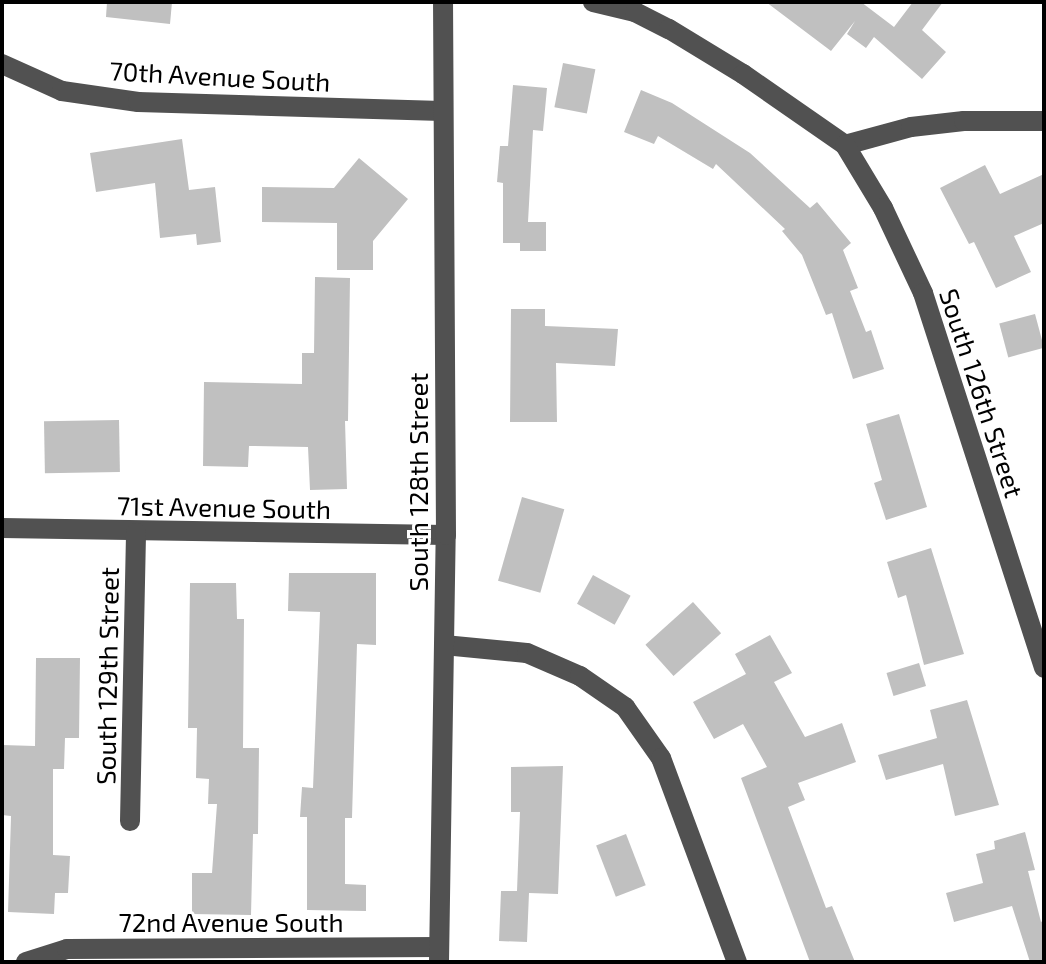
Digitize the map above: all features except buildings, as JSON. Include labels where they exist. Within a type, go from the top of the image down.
[{"type":"street","name":"South 128th Street","points":[[439,954],[446,535],[443,2]]},
{"type":"street","points":[[593,2],[635,12],[669,29],[743,74],[845,145],[911,127],[1044,121]]},
{"type":"street","name":"70th Avenue South","points":[[2,64],[62,91],[138,102],[442,111]]},
{"type":"street","name":"South 126th Street","points":[[845,145],[883,208],[923,293],[1044,668]]},
{"type":"street","name":"71st Avenue South","points":[[2,528],[136,533],[446,535]]},
{"type":"street","name":"South 129th Street","points":[[130,821],[136,533]]},
{"type":"street","points":[[444,645],[527,653],[580,676],[625,707],[661,758],[737,962]]},
{"type":"street","name":"72nd Avenue South","points":[[26,962],[67,949],[439,954]]}]
